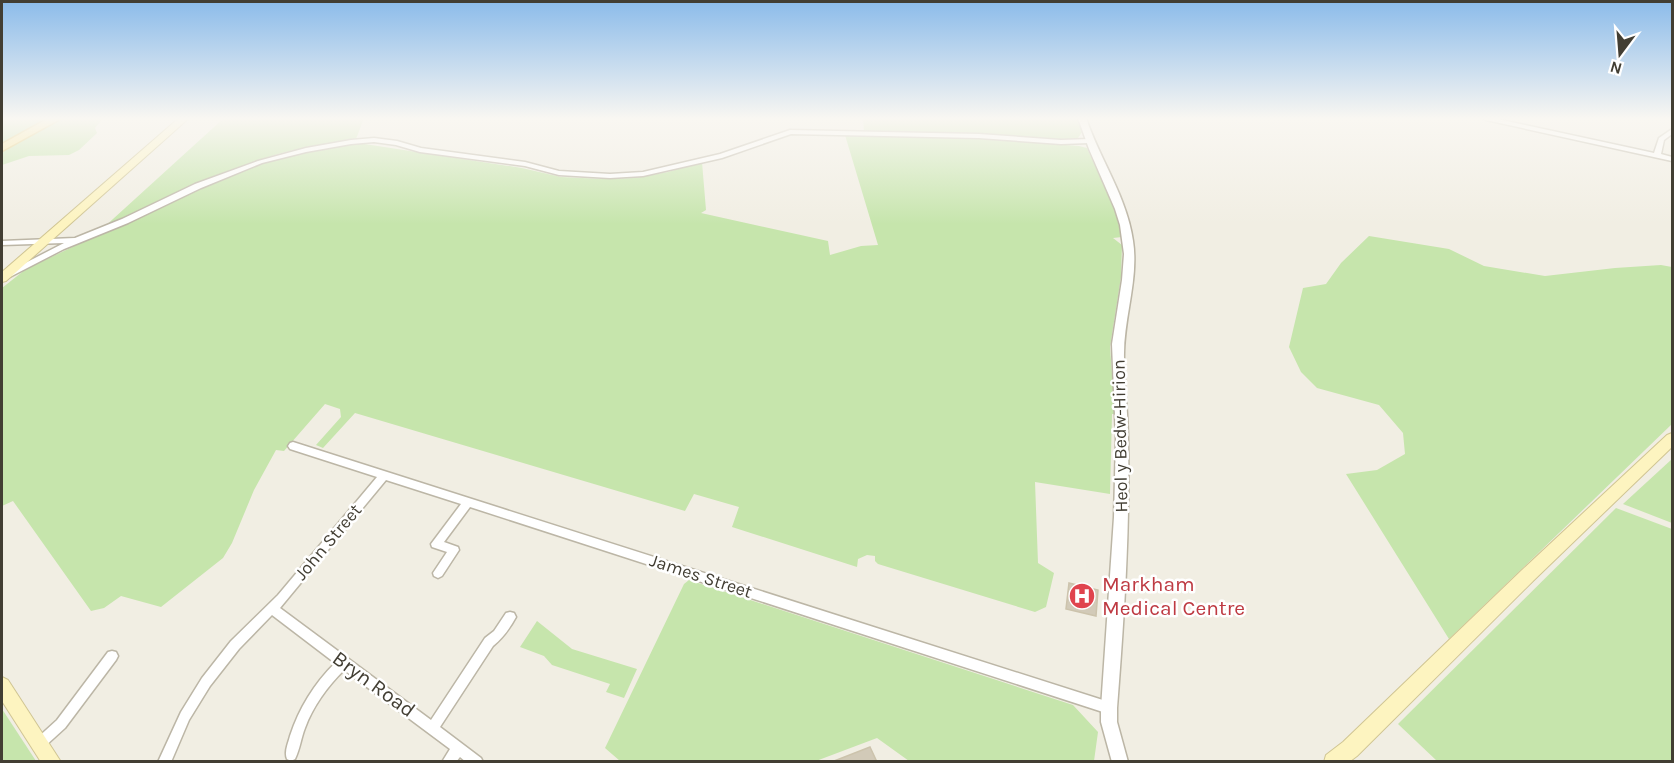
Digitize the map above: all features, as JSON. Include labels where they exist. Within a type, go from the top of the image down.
[{"type":"main road","points":[[2,278],[40,241],[141,154]]},
{"type":"main road","points":[[1333,762],[1350,749],[1528,575],[1672,440]]},
{"type":"main road","points":[[2,686],[52,762]]},
{"type":"street","points":[[2,278],[80,239],[125,221],[198,186],[260,162],[292,154]]},
{"type":"street","points":[[447,154],[525,164],[559,173],[610,176],[644,174],[729,154]]},
{"type":"street","name":"Heol y Bedw-Hirion","points":[[1095,154],[1121,211],[1129,244],[1127,284],[1118,343],[1123,418],[1122,500],[1119,592],[1109,708],[1109,722],[1116,760]]},
{"type":"street","points":[[1651,154],[1672,159]]},
{"type":"street","points":[[2,243],[80,239]]},
{"type":"street","name":"James Street","points":[[293,446],[1109,708]]},
{"type":"street","name":"John Street","points":[[164,762],[185,716],[206,682],[235,645],[271,608],[384,475]]},
{"type":"street","points":[[438,573],[454,550],[436,544],[468,502]]},
{"type":"street","name":"Bryn Road","points":[[271,608],[477,762]]},
{"type":"street","points":[[433,728],[489,642],[498,635],[510,617]]},
{"type":"street","points":[[39,744],[61,724],[112,656]]},
{"type":"street","points":[[291,755],[301,719],[311,701],[344,662]]},
{"type":"street","points":[[448,762],[459,748]]},
{"type":"green space","points":[[2,154],[72,154],[29,156],[2,165]]},
{"type":"green space","points":[[185,154],[282,154],[234,169],[102,229]]},
{"type":"green space","points":[[300,154],[428,154],[522,168],[561,177],[603,179],[635,178],[668,172],[702,162],[706,210],[701,213],[828,241],[830,255],[861,246],[878,245],[851,154],[1090,154],[1114,208],[1122,237],[1113,238],[1122,245],[1121,277],[1110,347],[1115,414],[1112,414],[1110,494],[1035,482],[1038,563],[1054,573],[1046,607],[1035,612],[878,564],[875,556],[867,555],[858,559],[857,567],[732,527],[739,507],[694,494],[685,511],[355,413],[323,448],[316,445],[341,417],[340,409],[325,404],[284,451],[276,450],[254,490],[232,543],[223,558],[161,607],[121,596],[104,608],[91,611],[13,501],[2,506],[2,288],[26,269],[180,196],[261,163]]},
{"type":"green space","points":[[1369,236],[1449,249],[1484,266],[1545,276],[1615,268],[1661,265],[1672,267],[1672,424],[1449,639],[1346,474],[1377,470],[1405,454],[1403,433],[1379,405],[1317,388],[1301,372],[1289,347],[1303,288],[1326,284],[1341,263]]},
{"type":"green space","points":[[1672,459],[1672,523],[1623,504]]},
{"type":"green space","points":[[1616,508],[1672,529],[1672,761],[1437,761],[1398,724]]},
{"type":"green space","points":[[689,580],[1073,705],[1098,732],[1094,761],[909,761],[877,738],[816,761],[620,761],[605,748],[684,584]]},
{"type":"green space","points":[[537,621],[572,649],[637,669],[624,698],[606,692],[610,684],[552,665],[544,656],[520,647]]},
{"type":"green space","points":[[2,709],[36,761],[2,761]]},
{"type":"building","name":"Markham Medical Centre","points":[[1069,583],[1098,590],[1096,616],[1066,609]]},
{"type":"building","points":[[870,747],[877,762],[834,762],[834,761]]},
{"type":"place","name":"Markham Medical Centre","points":[[1082,596]]}]
